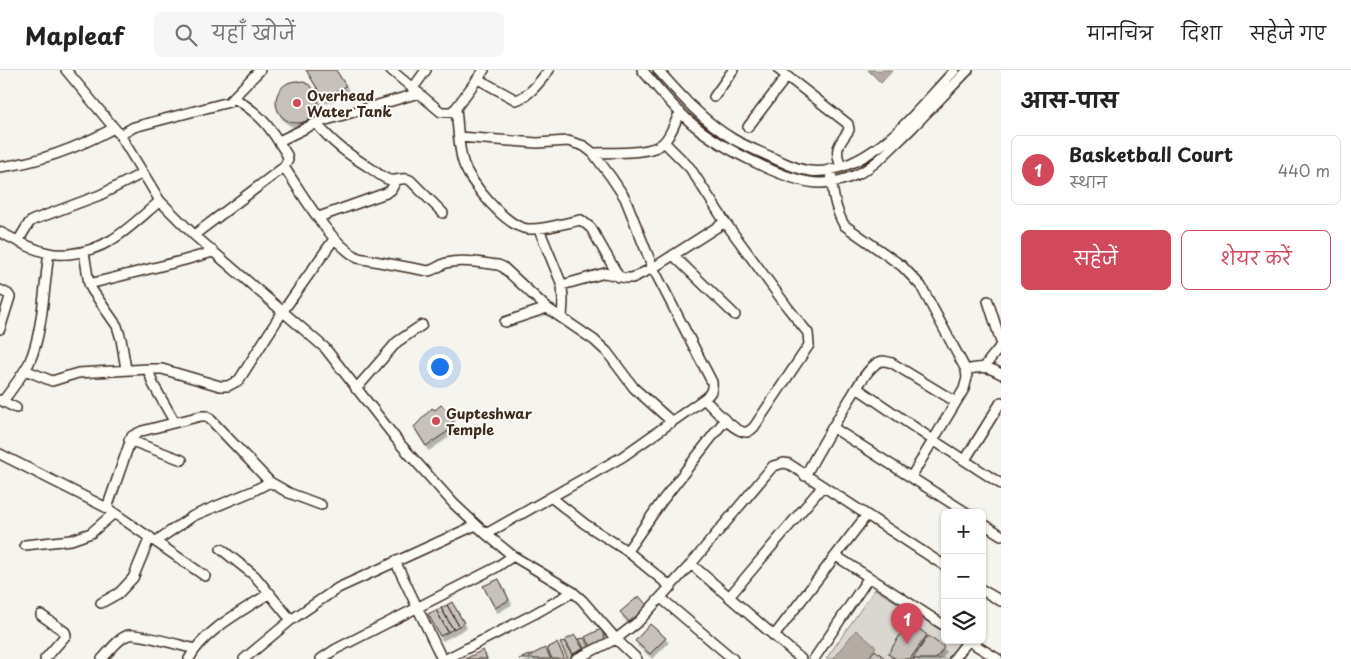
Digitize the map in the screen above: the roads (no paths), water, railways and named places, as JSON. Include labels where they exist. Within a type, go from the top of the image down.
[{"type":"street","points":[[66,70],[117,132],[160,201],[213,252],[325,348],[401,446],[476,525],[513,556],[573,592],[637,659]]},
{"type":"street","points":[[0,166],[11,166],[66,152],[134,126],[223,104],[234,98],[260,70]]},
{"type":"street","points":[[390,70],[440,112],[451,112],[456,108],[484,70]]},
{"type":"street","points":[[279,141],[316,123],[416,90],[426,70]]},
{"type":"street","points":[[478,79],[516,100],[533,89],[549,70]]},
{"type":"street","points":[[642,70],[680,112],[703,132],[734,151],[768,167],[796,179],[820,183],[831,182],[857,174],[872,165],[955,70]]},
{"type":"street","points":[[658,70],[705,119],[734,140],[790,165],[809,171],[842,167],[899,135],[967,71]]},
{"type":"street","points":[[714,96],[733,70]]},
{"type":"street","points":[[779,70],[850,127],[837,148],[837,156],[842,167]]},
{"type":"street","points":[[748,126],[787,76]]},
{"type":"street","points":[[194,235],[284,167],[288,160],[279,141],[257,113],[234,98]]},
{"type":"street","points":[[456,108],[463,164],[478,188],[502,214],[513,223],[526,229],[539,229],[581,220],[591,228],[619,277]]},
{"type":"street","points":[[593,153],[654,148],[664,142],[680,112]]},
{"type":"street","points":[[316,123],[329,139],[341,149],[387,179],[396,181],[403,178],[410,180],[443,213]]},
{"type":"street","points":[[459,137],[537,143],[568,141],[584,146],[593,153],[625,198],[653,268],[712,382],[711,393],[704,399],[622,457],[486,534]]},
{"type":"street","points":[[664,142],[690,168],[725,222],[808,333],[809,339],[809,345],[754,428],[746,432],[741,431],[725,420],[704,399]]},
{"type":"street","points":[[284,167],[334,239],[358,258],[428,271],[444,264],[455,262],[498,265],[508,270],[548,308],[594,340],[607,352],[634,388],[671,422]]},
{"type":"street","points":[[831,169],[834,201],[844,225],[902,266],[921,286],[966,370],[967,378],[964,389],[911,477]]},
{"type":"street","points":[[18,241],[33,220],[100,195],[143,172]]},
{"type":"street","points":[[319,217],[386,193],[391,190],[396,181]]},
{"type":"street","points":[[0,232],[49,253],[84,252],[101,247],[115,238],[160,201]]},
{"type":"street","points":[[562,285],[605,273],[632,278],[653,268],[725,222]]},
{"type":"street","points":[[539,229],[562,285],[562,318]]},
{"type":"street","points":[[24,370],[52,381],[78,373],[162,369],[220,386],[234,384],[249,365],[283,311],[334,239]]},
{"type":"street","points":[[84,252],[89,284],[117,326],[126,370]]},
{"type":"street","points":[[89,284],[213,252]]},
{"type":"street","points":[[16,408],[2,400],[31,358],[38,334],[49,253]]},
{"type":"street","points":[[673,255],[734,315]]},
{"type":"street","points":[[0,290],[10,297],[0,329]]},
{"type":"street","points":[[985,367],[1001,343],[988,301]]},
{"type":"street","points":[[505,322],[548,308]]},
{"type":"street","points":[[356,389],[397,342],[422,325]]},
{"type":"street","points":[[805,476],[832,426],[869,370],[877,363],[884,360],[892,362],[956,402]]},
{"type":"street","points":[[966,370],[985,367],[1001,374]]},
{"type":"street","points":[[148,369],[153,384],[174,421]]},
{"type":"street","points":[[857,388],[1001,484]]},
{"type":"street","points":[[965,460],[1001,402]]},
{"type":"street","points":[[26,545],[71,540],[92,533],[110,511],[130,440],[136,433],[174,421],[202,416],[207,416],[270,482],[289,493],[321,504]]},
{"type":"street","points":[[992,416],[1001,421]]},
{"type":"street","points":[[627,551],[662,501],[725,420]]},
{"type":"street","points":[[832,426],[961,509]]},
{"type":"street","points":[[130,440],[182,460]]},
{"type":"street","points":[[0,454],[110,511],[206,576]]},
{"type":"street","points":[[576,659],[616,639],[639,621],[691,564],[773,466],[784,463],[941,563]]},
{"type":"street","points":[[101,603],[119,593],[133,578],[153,539],[193,516],[270,482]]},
{"type":"street","points":[[730,597],[822,487]]},
{"type":"street","points":[[552,498],[585,524],[627,551],[671,587]]},
{"type":"street","points":[[774,636],[866,516]]},
{"type":"street","points":[[244,659],[291,620],[338,588],[476,525]]},
{"type":"street","points":[[986,526],[1001,535]]},
{"type":"street","points":[[221,549],[256,576],[291,620]]},
{"type":"street","points":[[321,659],[336,649],[495,568],[513,556]]},
{"type":"street","points":[[836,556],[941,623]]},
{"type":"street","points":[[395,562],[442,659]]},
{"type":"street","points":[[691,564],[800,659]]},
{"type":"street","points":[[814,659],[869,577]]},
{"type":"street","points":[[446,659],[573,592]]},
{"type":"street","points":[[986,592],[1001,601]]},
{"type":"street","points":[[189,659],[195,649],[212,631],[270,593]]},
{"type":"street","points":[[661,598],[733,659]]},
{"type":"street","points":[[41,615],[65,632],[66,635],[45,659]]},
{"type":"street","points":[[102,659],[128,635],[195,649]]},
{"type":"street","points":[[954,659],[964,644]]},
{"type":"street","points":[[974,644],[998,659]]},
{"type":"place","name":"Overhead Water Tank","points":[[297,103]]},
{"type":"place","name":"Gupteshwar Temple","points":[[436,421]]},
{"type":"place","name":"Basketball Court","points":[[907,644]]}]
